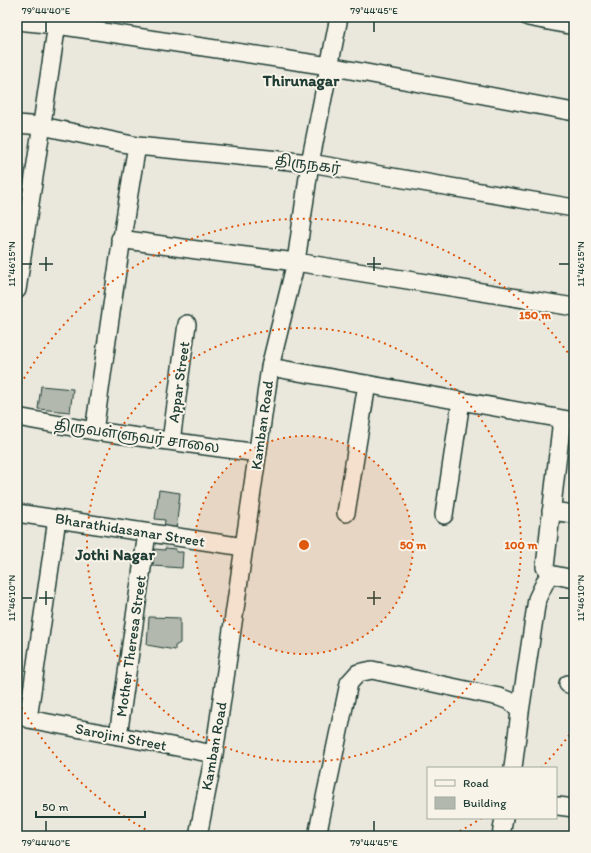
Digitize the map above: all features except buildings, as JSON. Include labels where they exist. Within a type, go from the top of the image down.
[{"type":"street","name":"Kamban Road","points":[[198,836],[214,754],[270,367],[296,262],[310,163],[339,17]]},
{"type":"street","points":[[528,17],[574,26]]},
{"type":"street","points":[[17,21],[58,21],[329,66],[574,112]]},
{"type":"street","points":[[17,290],[58,21]]},
{"type":"street","name":"திருநகர்","points":[[17,124],[42,126],[137,146],[310,163],[574,208]]},
{"type":"street","points":[[94,431],[111,320],[120,239],[137,146]]},
{"type":"street","points":[[120,239],[296,262],[574,307]]},
{"type":"street","name":"Appar Street","points":[[172,442],[187,324]]},
{"type":"street","points":[[270,367],[568,420],[551,511],[545,567],[549,574],[574,579]]},
{"type":"street","points":[[346,513],[367,384]]},
{"type":"street","points":[[444,515],[461,401]]},
{"type":"street","name":"திருவள்ளுவர் சாலை","points":[[17,417],[94,431],[258,453]]},
{"type":"street","points":[[551,511],[574,514]]},
{"type":"street","name":"Bharathidasanar Street","points":[[17,513],[244,547]]},
{"type":"street","name":"Sarojini Street","points":[[57,519],[28,719],[214,754]]},
{"type":"street","name":"Mother Theresa Street","points":[[118,736],[147,533]]},
{"type":"street","points":[[513,767],[537,599],[549,574]]},
{"type":"street","points":[[317,836],[349,683],[358,673],[372,670],[499,697],[512,702],[520,712]]},
{"type":"street","points":[[501,836],[504,819]]},
{"type":"district","name":"Thirunagar","points":[[301,80]]},
{"type":"district","name":"Jothi Nagar","points":[[115,554]]}]
